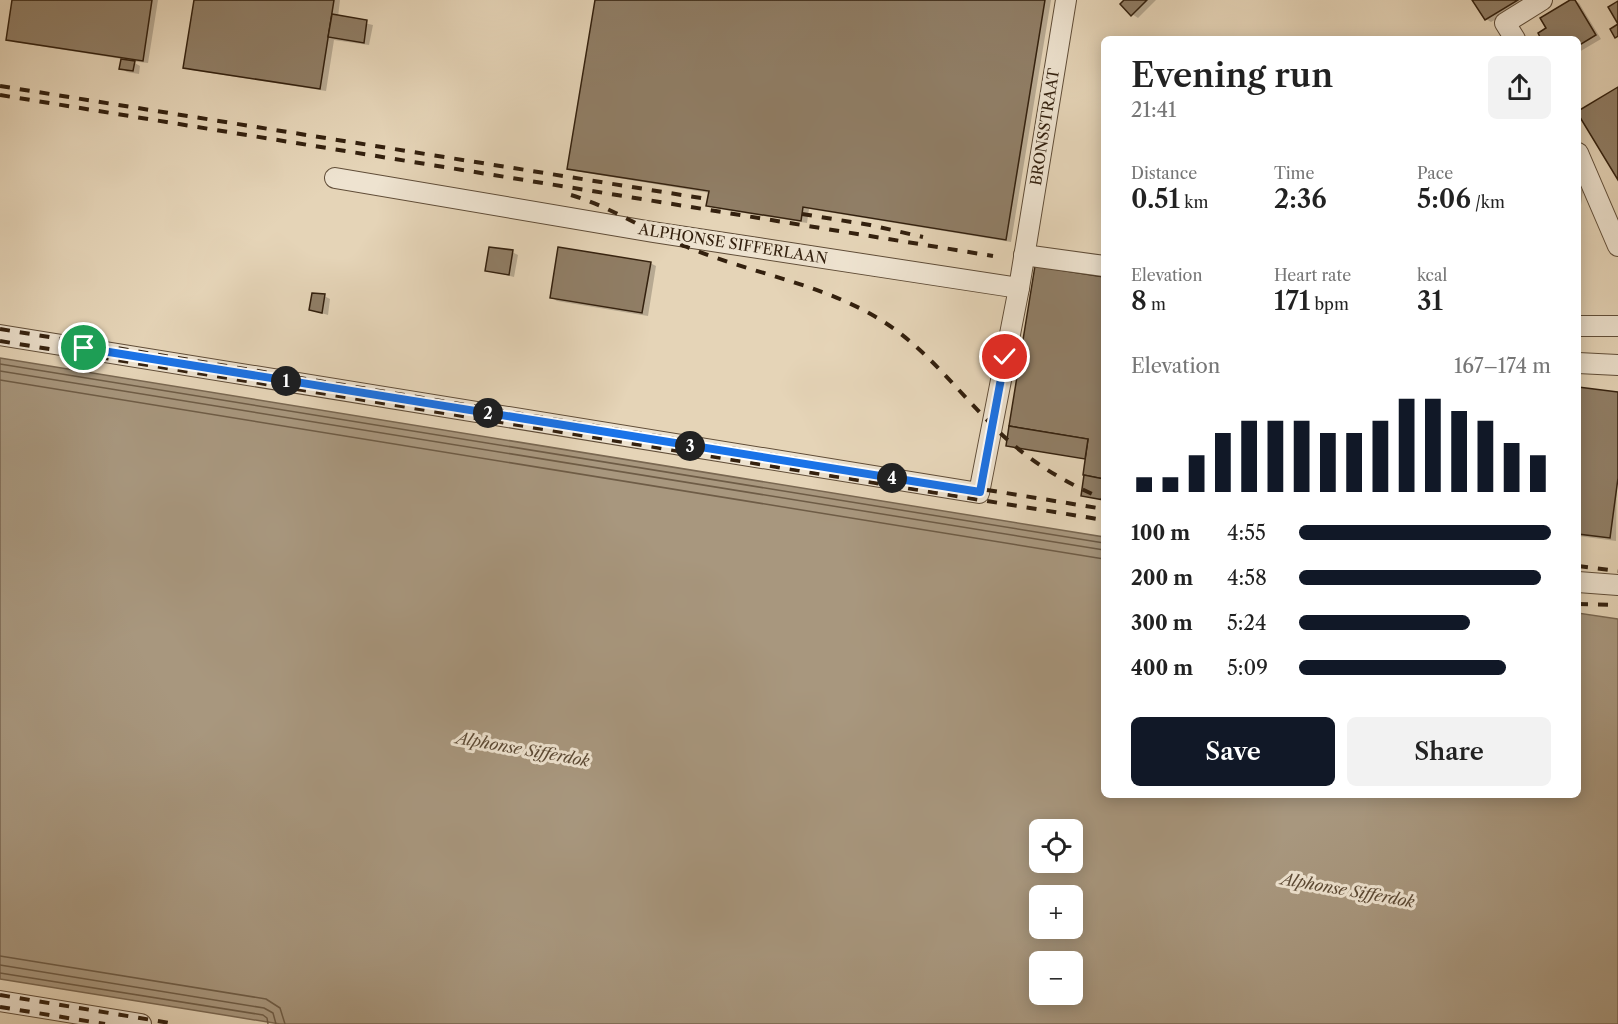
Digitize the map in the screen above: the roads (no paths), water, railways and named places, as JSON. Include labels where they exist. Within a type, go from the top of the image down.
[{"type":"street","name":"BRONSSTRAAT","points":[[1024,255],[1066,0]]},
{"type":"street","points":[[1513,36],[1505,23],[1542,0]]},
{"type":"street","points":[[1581,160],[1618,246]]},
{"type":"street","name":"ALPHONSE SIFFERLAAN","points":[[334,178],[665,233],[1019,288]]},
{"type":"street","points":[[0,335],[980,492],[1024,255],[1101,266]]},
{"type":"street","points":[[1581,326],[1618,326]]},
{"type":"street","points":[[1581,363],[1618,365]]},
{"type":"street","points":[[1581,582],[1618,585]]},
{"type":"street","points":[[0,1001],[141,1024]]},
{"type":"water","name":"Alphonse Sifferdok","points":[[0,358],[1101,537],[1101,798],[1581,798],[1581,613],[1618,619],[1618,1024],[280,1024],[0,979]]},
{"type":"railway","points":[[0,86],[707,199]]},
{"type":"railway","points":[[0,95],[993,256]]},
{"type":"railway","points":[[571,195],[601,206],[687,247],[822,292],[873,315],[910,341],[1016,447],[1073,485],[1101,498]]},
{"type":"railway","points":[[802,214],[870,225],[923,237]]},
{"type":"railway","points":[[0,329],[1101,509]]},
{"type":"railway","points":[[0,341],[1101,520]]},
{"type":"railway","points":[[1581,566],[1618,571]]},
{"type":"railway","points":[[1581,604],[1618,605]]},
{"type":"railway","points":[[0,995],[176,1024]]},
{"type":"railway","points":[[0,1007],[105,1024]]}]
